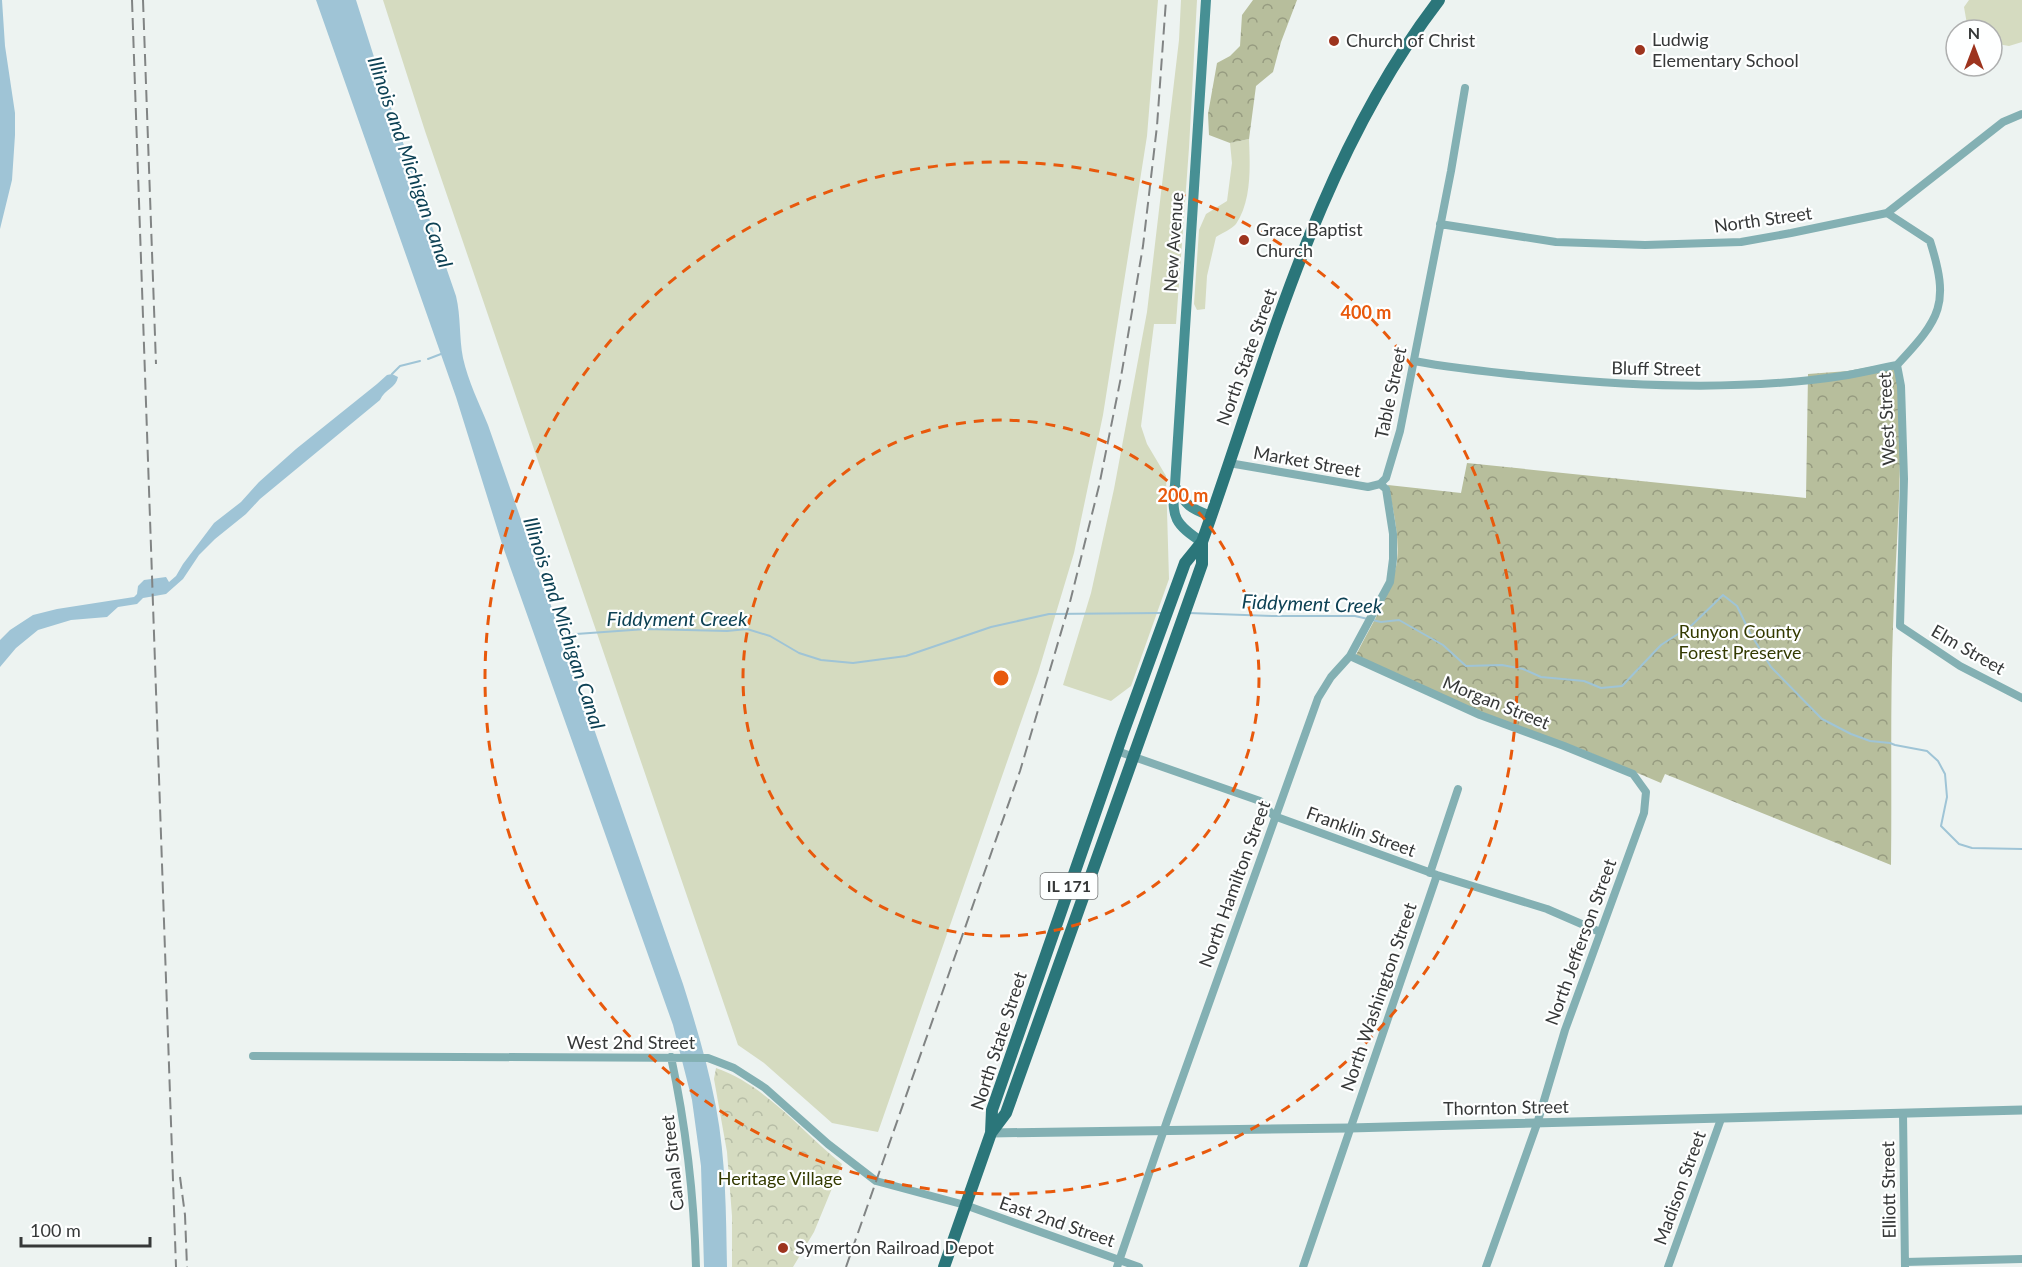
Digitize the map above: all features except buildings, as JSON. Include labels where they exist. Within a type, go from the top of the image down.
[{"type":"main road","name":"New Avenue","points":[[1202,542],[1185,531],[1176,518],[1173,502],[1206,0]]},
{"type":"main road","name":"North State Street","points":[[991,1133],[1006,1113],[1134,756],[1202,564],[1202,542],[1280,315],[1329,187],[1388,74],[1439,0]]},
{"type":"main road","points":[[1175,485],[1182,499],[1194,510],[1211,516]]},
{"type":"main road","name":"North State Street","points":[[991,1133],[992,1110],[1117,751],[1185,563],[1202,542]]},
{"type":"main road","name":"IL 171","points":[[944,1267],[991,1133]]},
{"type":"street","name":"Table Street","points":[[1380,484],[1386,478],[1400,431],[1465,88]]},
{"type":"street","name":"North Street","points":[[1440,224],[1556,242],[1645,245],[1741,242],[1887,213],[2003,122],[2022,114]]},
{"type":"street","name":"West Street","points":[[1887,213],[1930,241],[1942,293],[1929,329],[1897,365],[1901,386],[1904,479],[1900,626]]},
{"type":"street","name":"Bluff Street","points":[[1414,361],[1461,370],[1581,381],[1701,386],[1838,376],[1897,365]]},
{"type":"street","name":"Market Street","points":[[1229,464],[1368,487],[1380,484]]},
{"type":"street","points":[[1350,656],[1379,605],[1389,582],[1394,559],[1389,500],[1386,489],[1380,484]]},
{"type":"street","name":"Elm Street","points":[[1900,626],[1960,666],[2022,698]]},
{"type":"street","name":"Morgan Street","points":[[1350,656],[1480,716],[1633,774]]},
{"type":"street","name":"North Hamilton Street","points":[[1118,1264],[1274,816],[1318,698],[1331,677],[1350,656]]},
{"type":"street","name":"Franklin Street","points":[[1117,751],[1260,801],[1274,816],[1433,874],[1547,909],[1600,932]]},
{"type":"street","name":"North Jefferson Street","points":[[1486,1267],[1537,1124],[1565,1030],[1644,813],[1646,792],[1633,774]]},
{"type":"street","name":"North Washington Street","points":[[1303,1267],[1433,874],[1458,789]]},
{"type":"street","name":"West 2nd Street","points":[[253,1056],[708,1058],[734,1068],[765,1088],[828,1144],[876,1181],[964,1205]]},
{"type":"street","name":"Canal Street","points":[[671,1057],[681,1101],[686,1139],[696,1267]]},
{"type":"street","name":"Thornton Street","points":[[991,1133],[1537,1124],[2022,1110]]},
{"type":"street","name":"Elliott Street","points":[[1903,1113],[1905,1265]]},
{"type":"street","name":"Madison Street","points":[[1668,1267],[1721,1119]]},
{"type":"street","name":"East 2nd Street","points":[[964,1205],[1118,1264],[1139,1267]]},
{"type":"street","points":[[1905,1265],[2022,1259]]},
{"type":"green space","points":[[383,0],[1158,0],[1147,136],[1103,415],[1074,553],[1038,673],[878,1132],[832,1123],[764,1063],[738,1045],[425,131]]},
{"type":"green space","points":[[1181,0],[1197,0],[1176,324],[1154,324],[1141,426],[1147,444],[1166,476],[1169,579],[1131,686],[1111,701],[1063,685],[1091,593],[1114,489],[1147,312],[1179,40]]},
{"type":"green space","points":[[1253,0],[1297,0],[1281,42],[1273,72],[1256,86],[1249,139],[1230,143],[1209,135],[1208,114],[1217,63],[1230,56],[1240,46],[1242,15]]},
{"type":"green space","points":[[1969,0],[2022,0],[2022,42],[2004,45],[2004,18],[1966,18],[1964,7]]},
{"type":"green space","points":[[1249,139],[1249,183],[1245,204],[1236,224],[1216,237],[1207,276],[1205,309],[1197,310],[1194,304],[1199,230],[1206,214],[1227,201],[1232,163],[1230,143]]},
{"type":"green space","name":"Runyon County Forest Preserve","points":[[1897,362],[1900,461],[1892,657],[1891,865],[1665,774],[1661,783],[1581,749],[1483,714],[1356,655],[1384,601],[1396,567],[1397,536],[1388,485],[1461,493],[1467,463],[1806,498],[1808,374],[1848,371]]},
{"type":"green space","name":"Heritage Village","points":[[716,1068],[751,1086],[783,1110],[842,1164],[814,1232],[793,1267],[732,1267],[732,1216],[727,1152],[714,1079]]},
{"type":"water","points":[[0,0],[2,0],[5,46],[15,113],[15,135],[12,180],[0,229]]},
{"type":"water","name":"Illinois and Michigan Canal","points":[[316,0],[356,0],[456,296],[463,358],[468,375],[488,425],[683,984],[713,1091],[719,1127],[725,1187],[727,1267],[704,1267],[701,1166],[692,1100],[673,1025],[502,544],[456,397]]},
{"type":"water","points":[[392,374],[398,377],[397,381],[380,400],[215,539],[199,555],[183,579],[166,594],[143,598],[137,604],[118,607],[107,617],[71,620],[38,630],[16,648],[0,667],[0,640],[10,630],[33,615],[134,597],[138,586],[144,580],[166,577],[169,582],[176,576],[214,523],[241,502],[259,482],[296,449],[387,375]]},
{"type":"waterway","points":[[428,359],[441,354]]},
{"type":"waterway","points":[[392,374],[400,366],[420,361]]},
{"type":"waterway","name":"Fiddyment Creek","points":[[1189,613],[1355,616],[1381,622],[1399,620],[1443,645],[1466,666],[1502,665],[1523,669],[1541,677],[1584,681],[1601,688],[1622,686],[1661,645],[1692,625],[1723,595],[1737,606],[1771,667],[1822,719],[1870,741],[1927,751],[1938,761],[1945,774],[1947,797],[1941,826],[1959,844],[1972,848],[2022,849]]},
{"type":"waterway","name":"Fiddyment Creek","points":[[562,635],[646,629],[727,631],[747,629],[770,636],[799,653],[821,660],[853,663],[906,656],[991,627],[1049,614],[1162,613]]},
{"type":"railway","points":[[132,0],[176,1267]]},
{"type":"railway","points":[[143,0],[156,364]]},
{"type":"railway","points":[[846,1267],[1020,771],[1070,602],[1099,486],[1121,377],[1143,246],[1157,126],[1166,0]]},
{"type":"railway","points":[[180,1177],[185,1215],[187,1267]]},
{"type":"place","name":"Church of Christ","points":[[1334,41]]},
{"type":"place","name":"Ludwig Elementary School","points":[[1640,50]]},
{"type":"place","name":"Grace Baptist Church","points":[[1244,240]]},
{"type":"place","name":"Symerton Railroad Depot","points":[[783,1248]]}]
